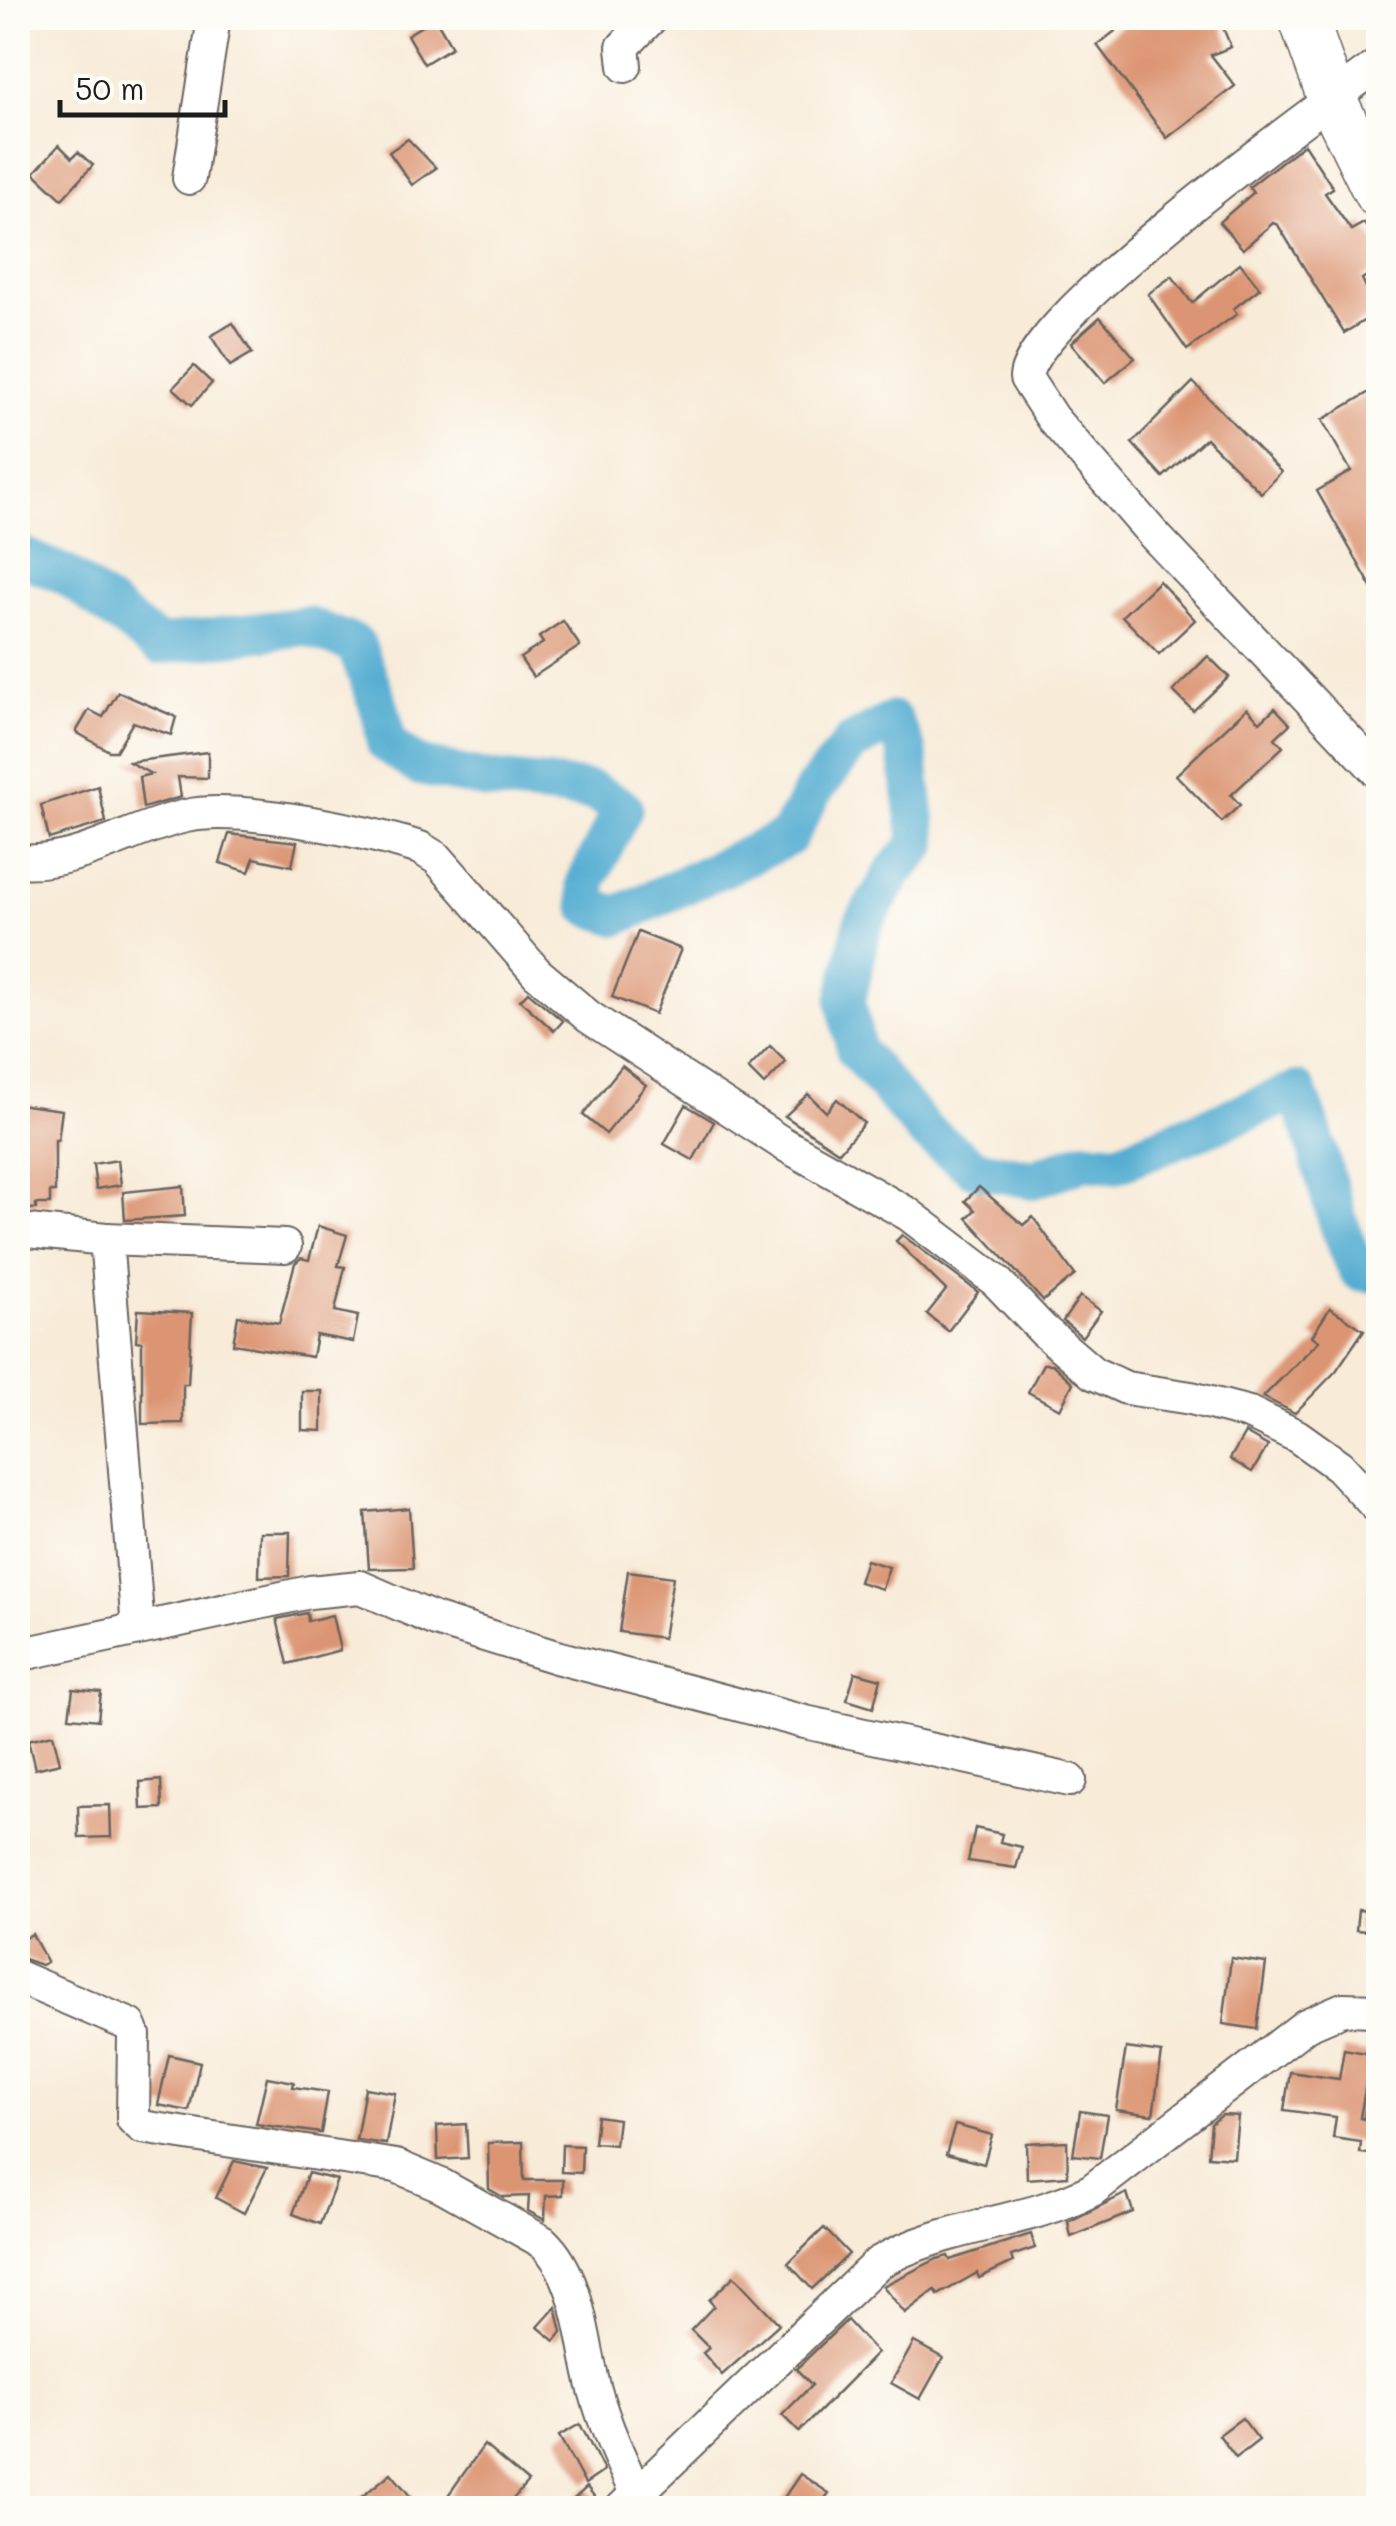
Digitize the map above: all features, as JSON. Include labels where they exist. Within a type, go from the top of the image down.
[{"type":"highway","points":[[1303,18],[1332,99],[1378,194]]},
{"type":"street","points":[[189,178],[214,18]]},
{"type":"street","points":[[624,66],[623,48],[651,18]]},
{"type":"street","points":[[1375,761],[1154,535],[1052,418],[1026,378],[1032,358],[1057,327],[1162,230],[1378,65]]},
{"type":"street","points":[[18,861],[71,856],[197,814],[262,817],[420,848],[438,859],[537,972],[600,1025],[782,1142],[908,1214],[996,1281],[1093,1373],[1126,1388],[1249,1413],[1297,1436],[1340,1466],[1378,1508]]},
{"type":"street","points":[[18,1230],[106,1239],[284,1246]]},
{"type":"street","points":[[106,1239],[138,1628]]},
{"type":"street","points":[[18,1654],[310,1592],[360,1587],[436,1620],[556,1657],[804,1722],[1070,1780]]},
{"type":"street","points":[[18,1977],[130,2025],[134,2035],[133,2120],[142,2127],[396,2166],[441,2185],[543,2242],[556,2256],[580,2318],[629,2501],[878,2263],[928,2238],[1056,2206],[1092,2190],[1306,2025],[1343,2009],[1378,2010]]},
{"type":"building","points":[[435,18],[452,47],[424,64],[407,35]]},
{"type":"building","points":[[1132,18],[1219,18],[1231,47],[1211,55],[1235,86],[1167,138],[1097,45]]},
{"type":"building","points":[[408,139],[436,168],[412,185],[389,152]]},
{"type":"building","points":[[1304,144],[1333,188],[1325,193],[1351,230],[1364,223],[1378,247],[1378,269],[1362,279],[1378,312],[1344,333],[1278,225],[1273,223],[1243,249],[1219,222],[1253,193],[1249,187]]},
{"type":"building","points":[[59,145],[72,158],[78,152],[93,165],[62,199],[34,173]]},
{"type":"building","points":[[1240,263],[1260,288],[1233,309],[1237,314],[1187,350],[1148,294],[1172,276],[1192,303]]},
{"type":"building","points":[[1100,317],[1135,358],[1105,383],[1071,343]]},
{"type":"building","points":[[233,323],[252,353],[230,366],[211,336]]},
{"type":"building","points":[[194,366],[212,383],[192,405],[173,388]]},
{"type":"building","points":[[1193,382],[1281,472],[1261,493],[1206,438],[1163,477],[1132,443]]},
{"type":"building","points":[[1378,387],[1378,598],[1317,491],[1351,471],[1322,420]]},
{"type":"building","points":[[1159,581],[1195,620],[1159,654],[1122,616]]},
{"type":"building","points":[[563,621],[580,646],[533,677],[520,658],[543,643],[539,637]]},
{"type":"building","points":[[1208,656],[1229,677],[1193,711],[1173,691]]},
{"type":"building","points":[[118,692],[176,717],[171,735],[133,722],[116,751],[109,751],[76,732],[89,710],[103,717]]},
{"type":"building","points":[[1247,708],[1260,722],[1275,708],[1290,724],[1275,738],[1283,747],[1231,795],[1240,805],[1222,822],[1176,775]]},
{"type":"building","points":[[208,752],[208,778],[178,777],[181,797],[143,808],[139,777],[151,774],[129,762]]},
{"type":"building","points":[[98,786],[106,822],[49,839],[41,805]]},
{"type":"building","points":[[229,834],[297,842],[292,866],[254,858],[249,872],[220,863]]},
{"type":"building","points":[[638,932],[681,949],[655,1014],[612,997]]},
{"type":"building","points":[[528,992],[563,1021],[554,1031],[520,1000]]},
{"type":"building","points":[[770,1046],[786,1062],[764,1085],[748,1069]]},
{"type":"building","points":[[622,1066],[646,1085],[606,1134],[583,1115]]},
{"type":"building","points":[[808,1094],[826,1112],[837,1099],[864,1123],[839,1152],[785,1116]]},
{"type":"building","points":[[18,1104],[62,1110],[55,1140],[55,1192],[50,1192],[50,1204],[36,1204],[36,1209],[18,1208]]},
{"type":"building","points":[[686,1105],[714,1122],[693,1160],[664,1144]]},
{"type":"building","points":[[118,1160],[121,1185],[96,1189],[93,1164]]},
{"type":"building","points":[[183,1186],[185,1216],[125,1220],[123,1192]]},
{"type":"building","points":[[979,1187],[1023,1225],[1033,1217],[1075,1275],[1043,1301],[967,1218],[975,1210],[965,1201]]},
{"type":"building","points":[[318,1226],[347,1235],[338,1266],[345,1267],[335,1311],[358,1316],[353,1342],[316,1335],[312,1357],[233,1344],[238,1316],[279,1323],[295,1263],[301,1258],[309,1260]]},
{"type":"building","points":[[902,1235],[978,1292],[948,1331],[927,1314],[946,1290],[896,1241]]},
{"type":"building","points":[[1080,1296],[1101,1311],[1082,1337],[1063,1321]]},
{"type":"building","points":[[1330,1308],[1364,1330],[1336,1371],[1295,1413],[1263,1397],[1319,1341],[1312,1336]]},
{"type":"building","points":[[138,1310],[192,1313],[188,1384],[183,1384],[183,1423],[142,1424],[142,1342],[136,1341]]},
{"type":"building","points":[[1043,1364],[1052,1364],[1073,1383],[1060,1409],[1028,1392]]},
{"type":"building","points":[[302,1391],[322,1391],[322,1431],[302,1430]]},
{"type":"building","points":[[1245,1433],[1268,1446],[1252,1472],[1230,1459]]},
{"type":"building","points":[[409,1508],[413,1568],[369,1569],[365,1512]]},
{"type":"building","points":[[260,1532],[290,1532],[289,1576],[259,1577]]},
{"type":"building","points":[[866,1560],[889,1567],[882,1589],[859,1582]]},
{"type":"building","points":[[628,1571],[673,1577],[663,1638],[619,1632]]},
{"type":"building","points":[[307,1613],[308,1621],[332,1615],[340,1650],[288,1664],[277,1619]]},
{"type":"building","points":[[855,1672],[881,1679],[873,1708],[847,1700]]},
{"type":"building","points":[[73,1689],[101,1692],[98,1720],[69,1717]]},
{"type":"building","points":[[53,1734],[60,1763],[35,1769],[28,1740]]},
{"type":"building","points":[[161,1780],[162,1808],[141,1809],[140,1782]]},
{"type":"building","points":[[110,1805],[111,1837],[79,1838],[78,1806]]},
{"type":"building","points":[[975,1828],[1002,1834],[1000,1842],[1022,1847],[1016,1868],[968,1861]]},
{"type":"building","points":[[1358,1910],[1378,1912],[1378,1932],[1356,1930]]},
{"type":"building","points":[[32,1934],[47,1962],[41,1965],[18,1957],[18,1942]]},
{"type":"building","points":[[1231,1958],[1266,1963],[1257,2029],[1223,2024]]},
{"type":"building","points":[[1126,2048],[1162,2053],[1153,2115],[1116,2110]]},
{"type":"building","points":[[1344,2049],[1371,2054],[1360,2118],[1364,2119],[1367,2095],[1378,2096],[1378,2155],[1360,2153],[1361,2142],[1333,2138],[1336,2117],[1284,2110],[1290,2072],[1339,2079]]},
{"type":"building","points":[[169,2055],[200,2062],[189,2111],[158,2105]]},
{"type":"building","points":[[267,2077],[294,2082],[293,2087],[328,2092],[321,2133],[256,2124]]},
{"type":"building","points":[[365,2088],[395,2093],[386,2144],[356,2140]]},
{"type":"building","points":[[1080,2111],[1107,2115],[1100,2158],[1073,2155]]},
{"type":"building","points":[[1222,2115],[1238,2116],[1234,2158],[1208,2156],[1211,2124]]},
{"type":"building","points":[[597,2116],[618,2119],[615,2145],[594,2143]]},
{"type":"building","points":[[466,2124],[468,2158],[438,2160],[437,2126]]},
{"type":"building","points":[[955,2125],[992,2135],[984,2164],[946,2154]]},
{"type":"building","points":[[1067,2141],[1068,2176],[1027,2179],[1026,2143]]},
{"type":"building","points":[[523,2142],[524,2180],[563,2180],[563,2195],[546,2196],[545,2220],[528,2211],[529,2196],[503,2197],[489,2189],[488,2143]]},
{"type":"building","points":[[562,2145],[582,2146],[581,2173],[561,2172]]},
{"type":"building","points":[[234,2161],[267,2168],[244,2213],[216,2198]]},
{"type":"building","points":[[308,2173],[337,2180],[320,2224],[293,2214]]},
{"type":"building","points":[[1127,2193],[1133,2212],[1071,2237],[1068,2222]]},
{"type":"building","points":[[824,2228],[849,2254],[812,2289],[788,2263]]},
{"type":"building","points":[[1031,2234],[1035,2248],[1011,2256],[1013,2262],[979,2278],[977,2273],[938,2295],[935,2290],[905,2313],[883,2286],[937,2259],[948,2256],[950,2260]]},
{"type":"building","points":[[734,2276],[779,2324],[722,2375],[703,2353],[709,2348],[691,2330],[714,2306],[709,2300]]},
{"type":"building","points":[[556,2307],[562,2332],[555,2341],[538,2327]]},
{"type":"building","points":[[847,2320],[877,2353],[799,2432],[782,2415],[812,2385],[796,2369]]},
{"type":"building","points":[[914,2342],[943,2358],[920,2399],[891,2383]]},
{"type":"building","points":[[1242,2418],[1259,2440],[1236,2458],[1219,2435]]},
{"type":"building","points":[[580,2424],[604,2471],[585,2484],[559,2436]]},
{"type":"building","points":[[484,2445],[528,2482],[505,2508],[439,2508]]},
{"type":"building","points":[[391,2473],[420,2508],[348,2508]]},
{"type":"building","points":[[800,2474],[829,2493],[818,2508],[777,2508]]},
{"type":"building","points":[[587,2487],[603,2508],[564,2508]]},
{"type":"waterway","points":[[18,555],[66,575],[158,645],[306,626],[356,645],[379,705],[386,743],[419,766],[488,780],[592,791],[623,808],[586,882],[589,906],[617,916],[788,837],[813,791],[851,744],[893,721],[907,751],[919,844],[895,871],[863,924],[846,1001],[856,1051],[925,1131],[974,1168],[1033,1179],[1086,1160],[1117,1163],[1297,1091],[1349,1250],[1359,1271],[1378,1273]]}]
